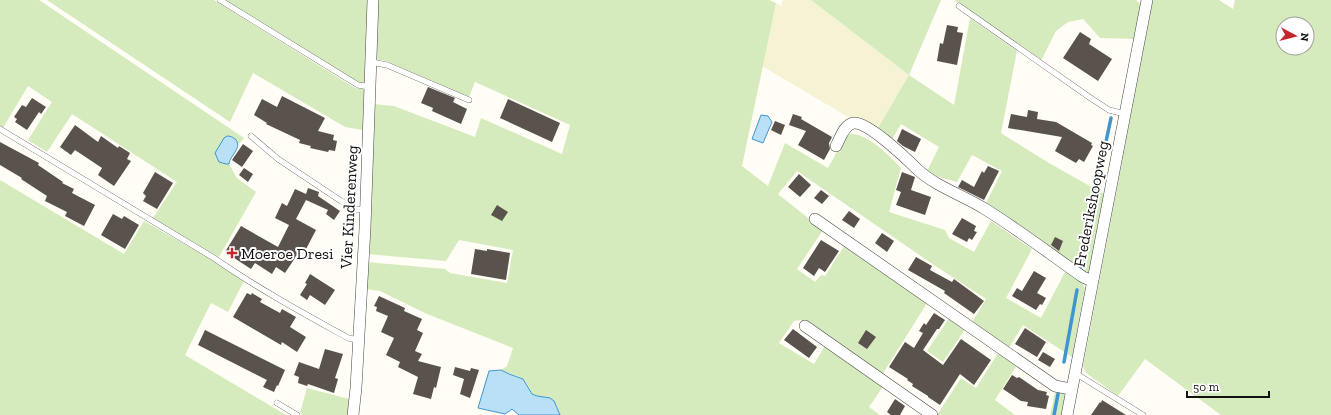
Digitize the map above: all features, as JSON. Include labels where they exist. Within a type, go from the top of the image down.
[{"type":"street","name":"Vier Kinderenweg","points":[[353,415],[356,388],[365,228],[373,0]]},
{"type":"street","name":"Frederikshoopweg","points":[[1067,415],[1147,0]]},
{"type":"street","points":[[836,146],[844,130],[849,124],[855,123],[866,127],[889,144],[925,176],[985,209],[1083,277],[1092,281]]},
{"type":"street","points":[[815,219],[1055,386],[1071,389]]},
{"type":"street","points":[[805,326],[932,415]]},
{"type":"lane","points":[[220,0],[358,86],[370,87]]},
{"type":"lane","points":[[959,6],[1109,110],[1125,114]]},
{"type":"lane","points":[[371,62],[387,65],[468,100]]},
{"type":"lane","points":[[0,129],[214,258],[240,276],[277,298],[348,338],[358,340]]},
{"type":"lane","points":[[251,136],[278,159],[341,201],[355,209],[365,210]]},
{"type":"lane","points":[[1074,373],[1143,415]]},
{"type":"lane","points":[[277,403],[297,415]]},
{"type":"shaded area","points":[[783,0],[811,0],[909,75],[875,133],[762,66],[776,3],[781,6]]},
{"type":"green space","points":[[0,0],[39,0],[244,138],[238,145],[235,139],[231,136],[222,163],[229,164],[237,178],[256,192],[219,257],[153,218],[177,182],[72,114],[47,152],[28,140],[52,102],[28,86],[3,128],[0,126]]},
{"type":"green space","points":[[47,0],[214,0],[355,88],[364,89],[363,130],[345,127],[253,73],[230,122]]},
{"type":"green space","points":[[224,0],[369,0],[365,84],[358,83]]},
{"type":"green space","points":[[378,0],[769,0],[776,3],[742,166],[768,186],[785,143],[828,168],[846,135],[853,134],[868,139],[891,157],[901,168],[889,212],[945,230],[949,238],[974,252],[991,221],[1032,249],[1006,298],[1041,318],[1065,272],[1082,282],[1085,289],[1072,357],[1023,325],[1008,349],[971,324],[986,299],[797,171],[778,194],[823,230],[797,269],[815,282],[821,275],[825,276],[845,245],[927,303],[882,375],[801,320],[794,321],[779,343],[814,364],[826,344],[884,385],[869,407],[880,415],[560,415],[552,400],[534,395],[522,379],[501,370],[507,366],[513,348],[427,314],[380,291],[365,289],[366,262],[445,269],[450,273],[507,283],[513,250],[459,240],[446,261],[367,254],[373,104],[394,106],[475,137],[481,118],[562,154],[570,125],[475,82],[469,97],[386,61],[375,59]]},
{"type":"green space","points":[[811,0],[941,0],[909,75]]},
{"type":"green space","points":[[954,0],[1136,0],[1140,4],[1141,8],[1136,39],[1100,38],[1083,19],[1068,22],[1056,31],[1041,61]]},
{"type":"green space","points":[[1153,0],[1219,0],[1233,9],[1235,0],[1331,0],[1331,415],[1221,415],[1145,359],[1118,396],[1086,373],[1083,366]]},
{"type":"green space","points":[[970,18],[1017,51],[1001,133],[1049,163],[1104,194],[1089,273],[1086,276],[983,209],[1002,171],[972,155],[957,182],[926,173],[939,147],[901,124],[890,143],[875,133],[909,75],[954,105]]},
{"type":"green space","points":[[0,180],[124,254],[144,221],[205,256],[244,281],[228,312],[211,303],[185,355],[286,415],[0,415]]},
{"type":"green space","points":[[950,317],[966,328],[943,362],[927,351]]},
{"type":"green space","points":[[998,353],[1017,365],[995,400],[1015,415],[937,415],[961,378],[976,388]]},
{"type":"green space","points":[[307,388],[349,399],[348,415],[303,415],[300,413]]},
{"type":"green space","points":[[1056,388],[1065,393],[1062,415],[1050,415]]},
{"type":"water","points":[[761,115],[768,116],[772,122],[763,143],[752,139]]},
{"type":"water","points":[[227,136],[234,138],[238,146],[229,164],[219,162],[215,153],[224,138]]},
{"type":"water","points":[[501,370],[523,379],[532,394],[550,398],[554,401],[560,415],[519,415],[512,409],[505,414],[478,408],[489,371]]},
{"type":"building","points":[[947,25],[958,27],[957,32],[963,33],[957,65],[937,61],[940,43],[943,44]]},
{"type":"building","points":[[1080,32],[1091,39],[1089,44],[1112,59],[1098,81],[1063,58]]},
{"type":"building","points":[[428,87],[455,98],[453,102],[467,109],[461,124],[432,111],[433,108],[421,103]]},
{"type":"building","points":[[282,96],[325,118],[318,131],[334,135],[333,140],[337,141],[335,151],[329,150],[328,152],[310,148],[311,146],[299,143],[300,140],[266,124],[267,123],[254,115],[262,99],[277,107]]},
{"type":"building","points":[[32,98],[46,107],[41,114],[39,112],[27,130],[15,122],[17,119],[14,117],[22,105],[26,107]]},
{"type":"building","points":[[508,99],[560,123],[552,142],[500,118]]},
{"type":"building","points":[[1028,110],[1038,112],[1037,119],[1056,122],[1092,143],[1091,145],[1093,146],[1084,162],[1079,159],[1076,163],[1055,151],[1062,137],[1008,128],[1011,114],[1027,117]]},
{"type":"building","points":[[793,114],[802,117],[801,119],[832,137],[829,143],[830,149],[824,160],[798,145],[806,131],[789,125]]},
{"type":"building","points":[[775,121],[785,125],[781,135],[771,130]]},
{"type":"building","points":[[75,125],[98,142],[101,136],[118,148],[119,146],[130,153],[127,159],[131,161],[114,186],[98,175],[102,168],[75,150],[71,155],[60,147]]},
{"type":"building","points":[[902,129],[921,139],[915,152],[897,141]]},
{"type":"building","points":[[0,142],[39,163],[38,165],[63,182],[62,183],[74,189],[72,193],[95,205],[84,226],[65,216],[67,212],[45,201],[47,196],[21,179],[22,178],[0,165]]},
{"type":"building","points":[[243,144],[253,151],[242,167],[232,160]]},
{"type":"building","points":[[988,166],[999,171],[984,200],[958,187],[962,180],[974,187],[982,171],[984,173]]},
{"type":"building","points":[[244,168],[253,174],[248,182],[239,175]]},
{"type":"building","points":[[155,172],[173,183],[157,209],[143,201],[146,196],[143,193]]},
{"type":"building","points":[[902,172],[915,177],[911,190],[931,197],[925,215],[896,205],[901,192],[896,190]]},
{"type":"building","points":[[799,174],[811,185],[800,197],[788,187]]},
{"type":"building","points":[[308,188],[319,192],[318,196],[340,211],[334,220],[326,214],[328,210],[306,200],[296,219],[316,230],[305,251],[301,249],[285,273],[276,267],[272,274],[255,263],[251,269],[225,252],[241,226],[278,247],[289,225],[275,218],[282,203],[287,206],[295,189],[306,194]]},
{"type":"building","points":[[821,190],[829,196],[822,204],[814,198]]},
{"type":"building","points":[[497,205],[508,212],[502,221],[491,215]]},
{"type":"building","points":[[849,211],[860,219],[854,228],[842,220]]},
{"type":"building","points":[[113,214],[122,219],[124,216],[139,225],[125,249],[101,235]]},
{"type":"building","points":[[962,218],[976,226],[974,231],[977,232],[972,240],[969,238],[967,242],[952,234]]},
{"type":"building","points":[[882,233],[894,241],[887,252],[875,243]]},
{"type":"building","points":[[1055,237],[1063,241],[1059,251],[1051,245]]},
{"type":"building","points":[[821,240],[839,251],[825,272],[819,268],[814,276],[803,268]]},
{"type":"building","points":[[475,249],[487,251],[487,249],[510,253],[506,280],[471,274]]},
{"type":"building","points":[[916,257],[932,266],[930,270],[952,282],[954,279],[984,301],[974,314],[944,293],[945,291],[908,270]]},
{"type":"building","points":[[1034,271],[1046,278],[1037,293],[1046,298],[1042,305],[1040,304],[1036,310],[1012,296],[1017,288],[1022,291]]},
{"type":"building","points":[[310,274],[335,290],[325,305],[310,295],[307,300],[300,295],[307,284],[305,283]]},
{"type":"building","points":[[247,293],[251,295],[252,293],[262,299],[260,302],[280,313],[282,309],[296,317],[290,327],[306,337],[297,352],[282,342],[281,345],[233,317]]},
{"type":"building","points":[[379,296],[405,308],[404,311],[422,319],[417,330],[423,333],[415,351],[422,354],[418,361],[441,367],[436,388],[434,387],[431,399],[413,394],[418,377],[398,367],[400,362],[386,355],[394,338],[381,332],[388,316],[376,311],[377,307],[374,306]]},
{"type":"building","points":[[934,313],[945,320],[923,350],[943,365],[961,339],[991,360],[974,385],[960,374],[940,405],[912,386],[913,384],[907,380],[908,379],[889,367],[905,342],[914,348],[923,333],[919,331],[924,323],[926,325]]},
{"type":"building","points":[[1025,328],[1046,342],[1037,357],[1015,344]]},
{"type":"building","points":[[793,329],[817,347],[809,358],[784,340]]},
{"type":"building","points":[[205,330],[285,370],[274,392],[263,387],[267,380],[198,345]]},
{"type":"building","points":[[866,330],[876,337],[867,349],[858,343]]},
{"type":"building","points":[[325,349],[343,354],[335,378],[338,379],[334,393],[308,384],[307,386],[298,383],[299,377],[294,375],[299,362],[319,369]]},
{"type":"building","points":[[1043,352],[1055,359],[1050,367],[1038,360]]},
{"type":"building","points":[[455,367],[470,371],[471,368],[479,370],[470,398],[460,394],[464,379],[453,375]]},
{"type":"building","points":[[1012,375],[1017,378],[1019,377],[1038,390],[1047,392],[1046,395],[1049,396],[1046,409],[1027,406],[1028,402],[1021,401],[1003,389]]},
{"type":"building","points":[[895,399],[905,406],[900,415],[891,415],[887,412]]},
{"type":"building","points":[[1102,400],[1126,415],[1091,415]]},
{"type":"waterway","points":[[1104,151],[1111,118]]},
{"type":"waterway","points":[[1081,270],[1102,161]]},
{"type":"waterway","points":[[1064,362],[1077,290]]},
{"type":"waterway","points":[[1054,415],[1058,394]]},
{"type":"place","name":"Moeroe Dresi","points":[[232,253]]}]
